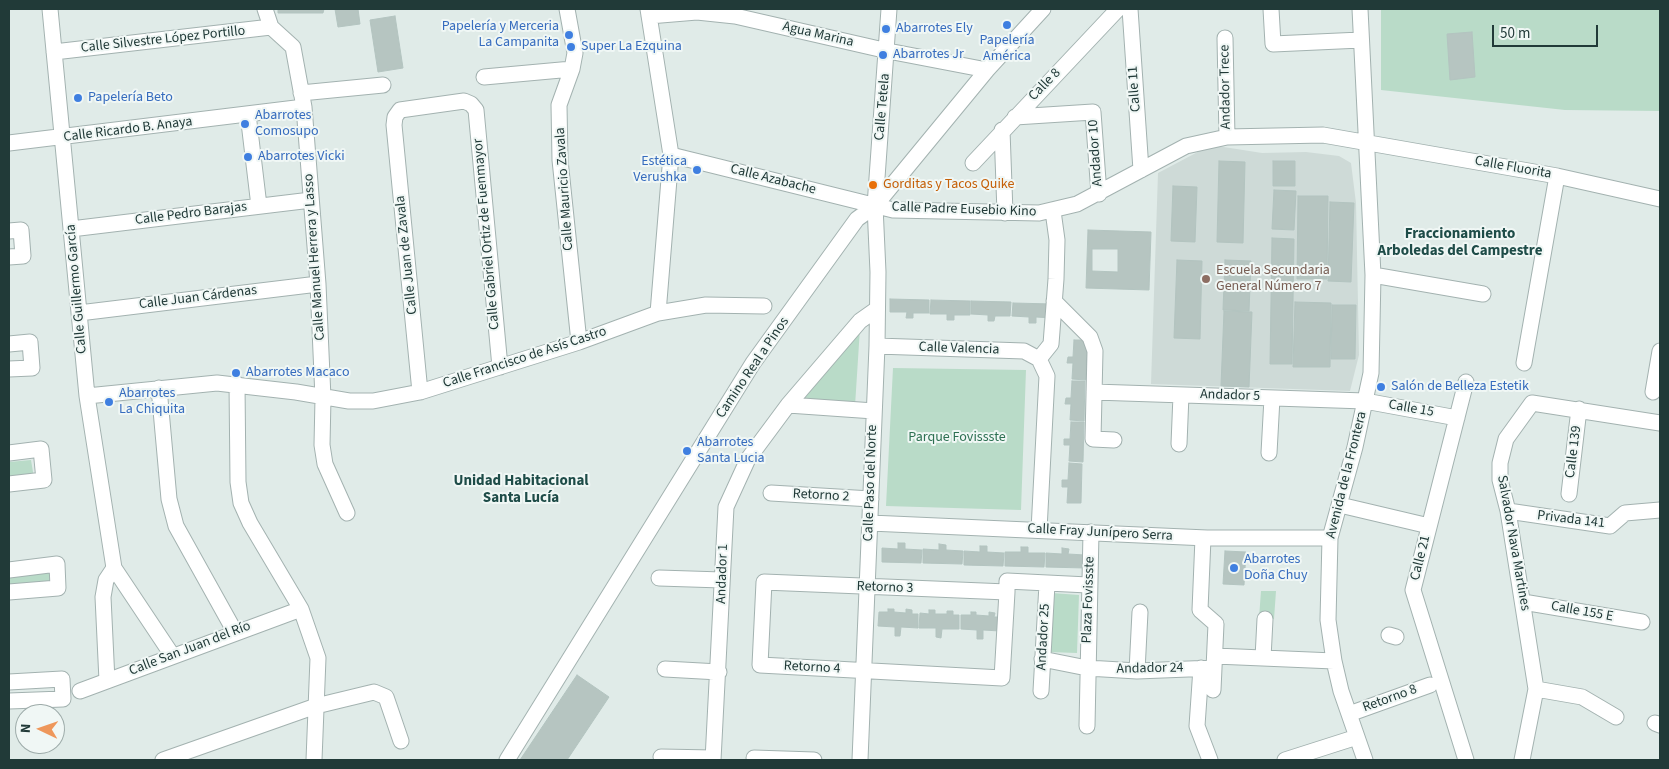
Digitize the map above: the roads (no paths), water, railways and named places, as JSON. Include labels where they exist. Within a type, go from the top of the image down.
[{"type":"street","name":"Calle Guillermo García","points":[[50,9],[87,396],[114,568],[172,656]]},
{"type":"street","points":[[265,9],[271,28]]},
{"type":"street","name":"Calle Mauricio Zavala","points":[[567,9],[575,53],[572,69],[559,105],[560,160],[579,342]]},
{"type":"street","name":"Calle Tetela","points":[[875,206],[888,51],[889,9]]},
{"type":"street","name":"Camino Real a Pinos","points":[[507,760],[753,363],[857,219],[875,206],[987,70],[1043,9]]},
{"type":"street","name":"Calle 8","points":[[973,164],[1002,130],[1118,9]]},
{"type":"street","name":"Calle 11","points":[[1130,9],[1141,170]]},
{"type":"street","points":[[1271,9],[1273,44],[1361,40]]},
{"type":"street","name":"Avenida de la Frontera","points":[[1360,9],[1373,275],[1371,373],[1340,505],[1330,538],[1328,620],[1334,661],[1349,714],[1365,760]]},
{"type":"street","points":[[649,12],[671,155],[658,314]]},
{"type":"street","name":"Agua Marina","points":[[649,12],[697,12],[735,16],[888,51],[987,70]]},
{"type":"street","name":"Calle Silvestre López Portillo","points":[[54,52],[271,28]]},
{"type":"street","name":"Calle Manuel Herrera y Lasso","points":[[271,28],[293,46],[302,100],[318,284],[323,398],[322,445],[325,464],[347,513]]},
{"type":"street","name":"Andador Trece","points":[[1225,38],[1227,137]]},
{"type":"street","points":[[484,77],[572,69]]},
{"type":"street","name":"Calle Ricardo B. Anaya","points":[[9,143],[248,114],[302,100],[383,85]]},
{"type":"street","name":"Calle Juan de Zavala","points":[[420,392],[395,118],[400,110],[464,101],[471,104]]},
{"type":"street","name":"Calle Gabriel Ortiz de Fuenmayor","points":[[471,104],[476,110],[500,367]]},
{"type":"street","name":"Andador 10","points":[[1015,117],[1093,112],[1099,194]]},
{"type":"street","points":[[248,114],[259,206]]},
{"type":"street","points":[[1002,130],[1005,213]]},
{"type":"street","name":"Calle Padre Eusebio Kino","points":[[875,206],[893,210],[1005,213],[1053,211],[1077,204],[1099,194],[1186,146],[1227,137],[1323,135],[1366,141]]},
{"type":"street","name":"Calle Fluorita","points":[[1366,141],[1557,176],[1660,199]]},
{"type":"street","name":"Calle Azabache","points":[[671,155],[875,206]]},
{"type":"street","points":[[1524,363],[1557,176]]},
{"type":"street","name":"Calle Pedro Barajas","points":[[71,229],[311,200]]},
{"type":"street","name":"Calle Paso del Norte","points":[[860,760],[877,346],[878,272],[875,206]]},
{"type":"street","points":[[1039,530],[1046,376],[1039,359],[1051,344],[1057,240],[1053,211]]},
{"type":"street","points":[[9,231],[21,230],[23,256],[9,257]]},
{"type":"street","points":[[1373,275],[1483,294]]},
{"type":"street","name":"Calle Juan Cárdenas","points":[[79,313],[318,284]]},
{"type":"street","points":[[1054,301],[1090,337],[1095,351],[1093,439],[1114,440]]},
{"type":"street","name":"Calle Francisco de Asís Castro","points":[[87,396],[217,383],[237,384],[349,401],[373,401],[420,392],[579,342],[658,314],[706,305],[764,306]]},
{"type":"street","name":"Andador 1","points":[[713,759],[719,672],[726,507],[748,459],[788,405],[860,322],[877,309]]},
{"type":"street","points":[[9,344],[30,342],[32,368],[9,369]]},
{"type":"street","name":"Calle Valencia","points":[[877,346],[1024,351],[1039,359]]},
{"type":"street","points":[[1653,392],[1660,351]]},
{"type":"street","name":"Calle 21","points":[[1466,382],[1413,590],[1466,760]]},
{"type":"street","points":[[237,384],[238,482],[241,503],[250,523],[301,609],[318,658],[314,760]]},
{"type":"street","points":[[158,388],[169,499],[176,526],[235,632]]},
{"type":"street","name":"Andador 5","points":[[1094,392],[1365,401]]},
{"type":"street","points":[[1179,444],[1181,395]]},
{"type":"street","points":[[1269,453],[1272,398]]},
{"type":"street","name":"Calle 15","points":[[1365,401],[1457,418]]},
{"type":"street","name":"Salvador Nava Martines","points":[[1522,760],[1536,689],[1508,511],[1500,472],[1500,463],[1506,439],[1532,403],[1660,423]]},
{"type":"street","points":[[788,405],[874,411]]},
{"type":"street","name":"Calle 139","points":[[1569,494],[1579,409]]},
{"type":"street","points":[[9,453],[41,449],[44,480],[9,484]]},
{"type":"street","name":"Retorno 2","points":[[771,493],[871,499]]},
{"type":"street","points":[[1340,505],[1429,526]]},
{"type":"street","name":"Privada 141","points":[[1508,511],[1610,526],[1625,513],[1660,510]]},
{"type":"street","name":"Calle Fray Junípero Serra","points":[[870,524],[1203,538],[1330,538]]},
{"type":"street","name":"Plaza Fovissste","points":[[1087,726],[1088,585],[1091,532]]},
{"type":"street","points":[[1203,538],[1200,610],[1216,624],[1197,726],[1210,760]]},
{"type":"street","points":[[9,570],[57,564],[58,588],[9,592]]},
{"type":"street","points":[[107,681],[103,597],[106,580],[114,568]]},
{"type":"street","points":[[659,578],[722,580]]},
{"type":"street","points":[[1007,592],[1007,581],[1088,585]]},
{"type":"street","name":"Retorno 3","points":[[760,665],[764,582],[1007,592]]},
{"type":"street","name":"Andador 25","points":[[1041,691],[1047,584]]},
{"type":"street","name":"Retorno 4","points":[[760,665],[1002,678],[1007,592]]},
{"type":"street","name":"Calle 155 E","points":[[1523,602],[1642,622]]},
{"type":"street","name":"Calle San Juan del Río","points":[[80,691],[301,609]]},
{"type":"street","points":[[1137,671],[1140,612]]},
{"type":"street","points":[[1263,658],[1265,619]]},
{"type":"street","name":"Andador 24","points":[[1042,659],[1087,668],[1137,671],[1263,658],[1334,661]]},
{"type":"street","points":[[1210,664],[1213,690]]},
{"type":"street","points":[[665,669],[719,672]]},
{"type":"street","points":[[9,682],[62,678],[63,699],[9,701]]},
{"type":"street","name":"Retorno 8","points":[[1349,714],[1430,685]]},
{"type":"street","points":[[1536,689],[1582,696],[1616,717]]},
{"type":"street","points":[[163,760],[316,706],[374,692],[381,693],[386,697],[401,741]]},
{"type":"street","points":[[1285,760],[1357,737]]},
{"type":"street","points":[[661,757],[713,759]]},
{"type":"street","points":[[754,758],[814,760]]},
{"type":"place","name":"Papelería América","points":[[1007,25]]},
{"type":"place","name":"Abarrotes Ely","points":[[886,29]]},
{"type":"place","name":"Papelería y Merceria La Campanita","points":[[569,35]]},
{"type":"place","name":"Super La Ezquina","points":[[571,47]]},
{"type":"place","name":"Abarrotes Jr","points":[[883,55]]},
{"type":"place","name":"Papelería Beto","points":[[78,98]]},
{"type":"place","name":"Abarrotes Comosupo","points":[[245,124]]},
{"type":"place","name":"Abarrotes Vicki","points":[[248,157]]},
{"type":"place","name":"Estética Verushka","points":[[697,170]]},
{"type":"place","name":"Gorditas y Tacos Quike","points":[[873,185]]},
{"type":"place","name":"Escuela Secundaria General Número 7","points":[[1206,279]]},
{"type":"place","name":"Abarrotes Macaco","points":[[236,373]]},
{"type":"place","name":"Salón de Belleza Estetik","points":[[1381,387]]},
{"type":"place","name":"Abarrotes La Chiquita","points":[[109,402]]},
{"type":"place","name":"Abarrotes Santa Lucia","points":[[687,451]]},
{"type":"place","name":"Abarrotes Doña Chuy","points":[[1234,568]]},
{"type":"district","name":"Fraccionamiento Arboledas del Campestre","points":[[1460,244]]},
{"type":"district","name":"Unidad Habitacional Santa Lucía","points":[[521,490]]},
{"type":"park label","name":"Parque Fovissste","points":[[957,438]]}]
